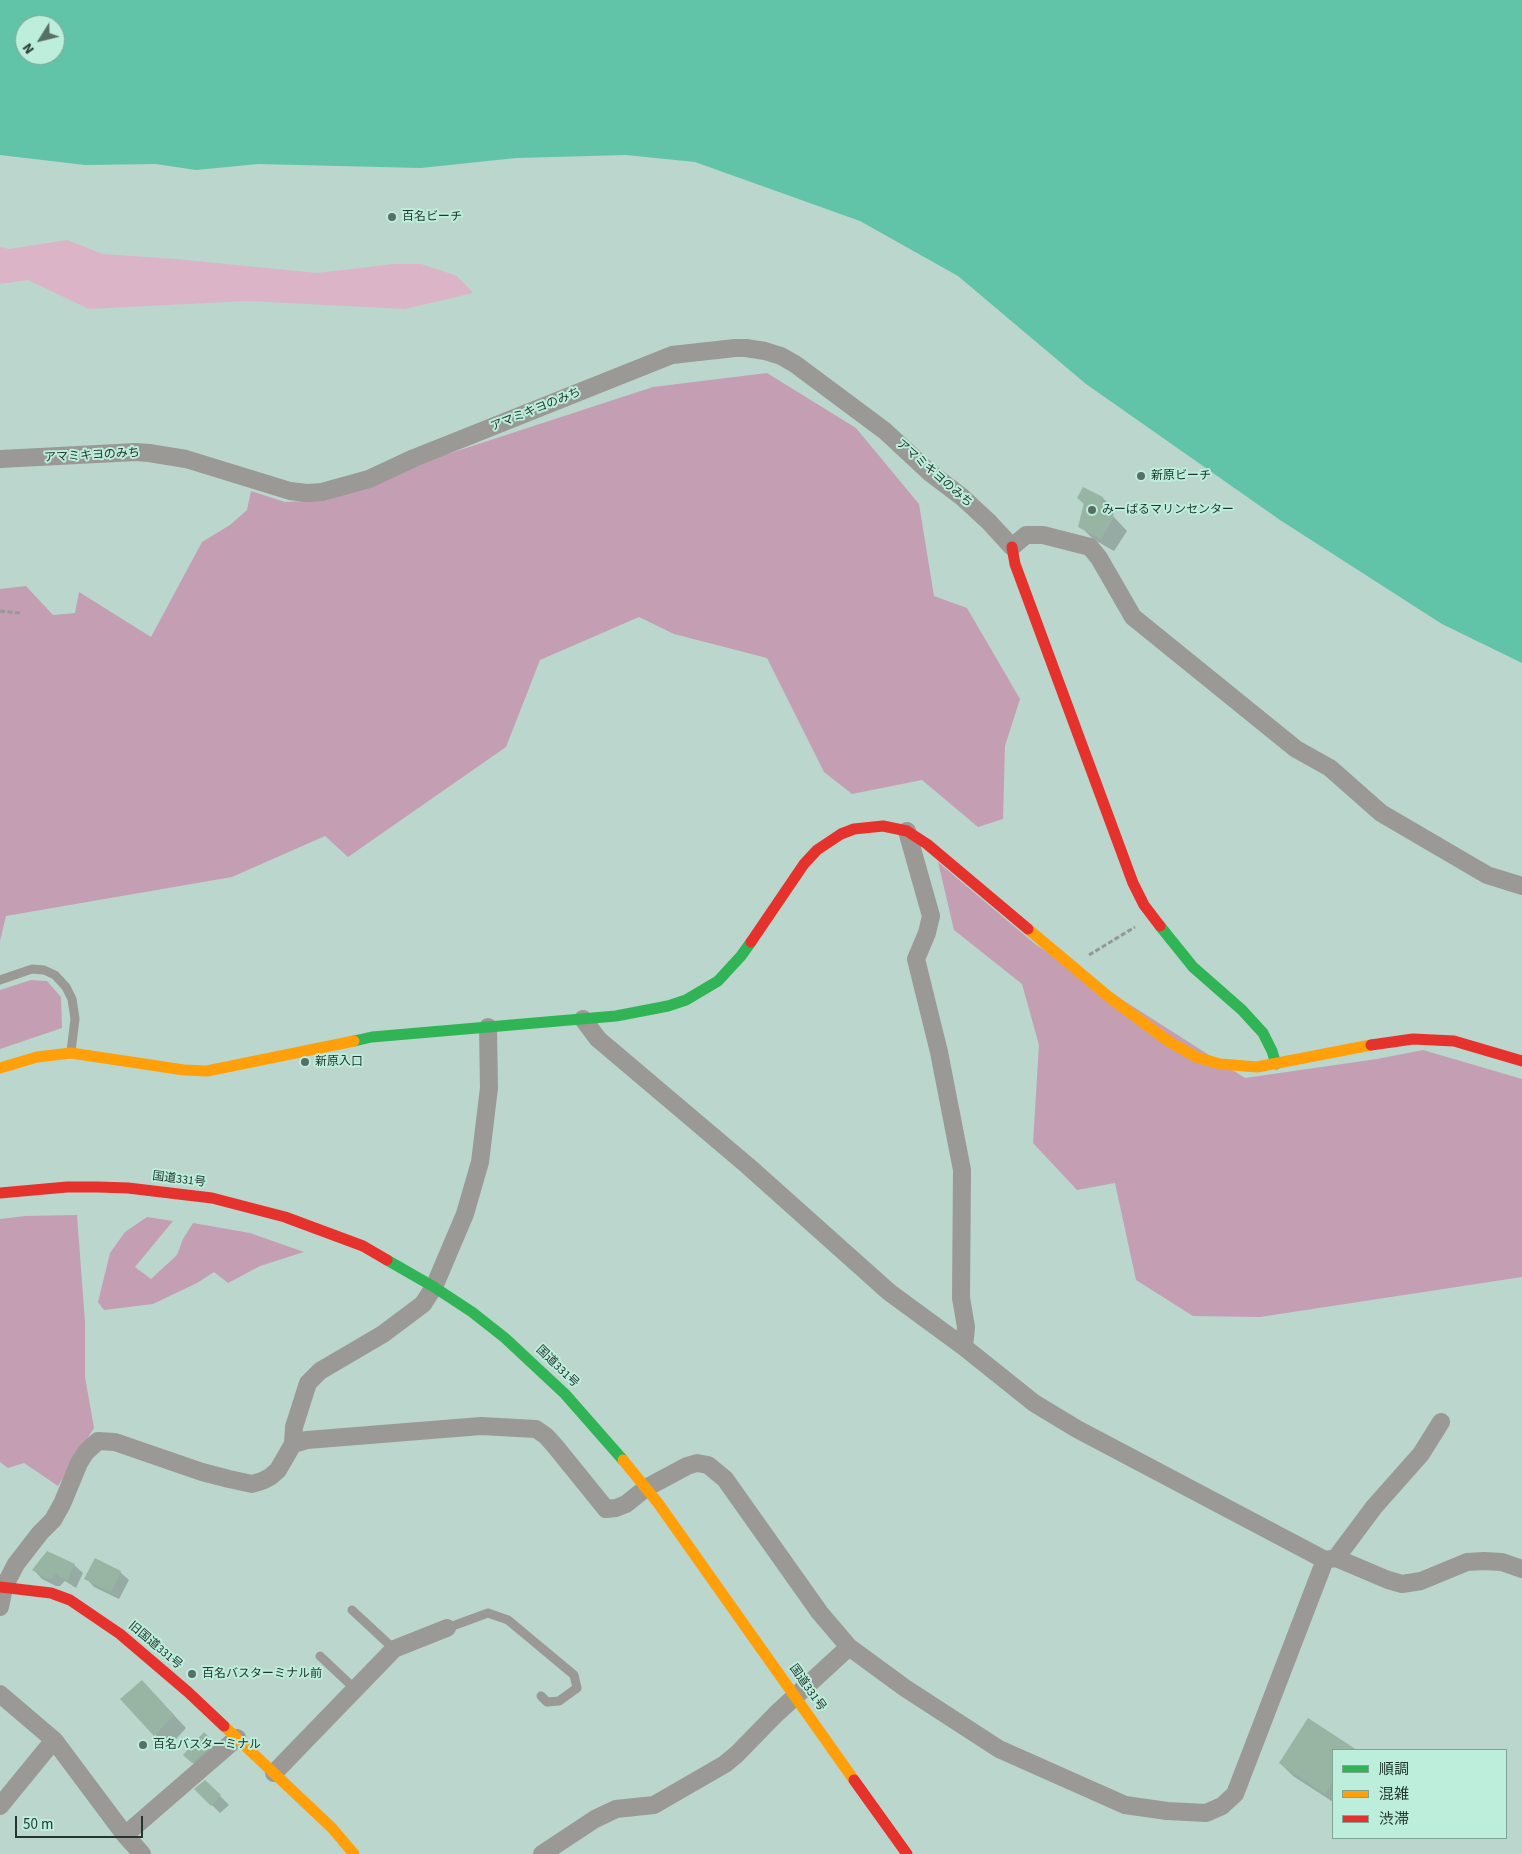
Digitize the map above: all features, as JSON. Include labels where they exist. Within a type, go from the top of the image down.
[{"type":"main road","points":[[1012,547],[1015,564],[1133,883],[1144,905],[1175,947],[1193,967],[1242,1010],[1263,1033],[1276,1064]]},
{"type":"main road","points":[[0,1068],[37,1056],[71,1053],[184,1070],[207,1071],[372,1037],[616,1016],[668,1006],[686,1000],[718,981],[740,956],[804,864],[817,850],[841,834],[854,829],[882,826],[907,831],[928,844],[1109,997],[1168,1041],[1196,1057],[1220,1064],[1257,1068],[1377,1044],[1412,1039],[1454,1041],[1522,1061]]},
{"type":"main road","name":"国道331号","points":[[0,1193],[67,1187],[98,1187],[128,1188],[212,1198],[285,1217],[362,1246],[472,1312],[536,1366],[601,1433],[646,1488],[907,1854]]},
{"type":"main road","name":"旧国道331号","points":[[2,1587],[52,1594],[70,1600],[120,1634],[155,1662],[274,1772],[332,1828],[354,1854]]},
{"type":"street","name":"アマミキヨのみち","points":[[0,459],[136,452],[149,453],[186,460],[290,491],[322,492],[369,479],[414,458],[654,362],[690,352],[746,348],[781,356],[795,364],[885,431],[929,472],[962,497],[1012,547]]},
{"type":"street","points":[[1012,547],[1026,535],[1043,535],[1090,547],[1099,558],[1133,617],[1296,749],[1330,768],[1381,813],[1487,875],[1522,886]]},
{"type":"street","points":[[907,831],[931,916],[927,933],[916,959],[939,1052],[962,1170],[961,1298],[966,1328],[964,1347]]},
{"type":"street","points":[[583,1019],[598,1040],[748,1166],[889,1292],[964,1347],[1034,1403],[1077,1429],[1331,1559],[1388,1580],[1402,1584],[1421,1581],[1467,1562],[1502,1562],[1522,1569]]},
{"type":"street","points":[[0,1606],[2,1587],[16,1564],[40,1533],[53,1520],[62,1504],[79,1463],[86,1452],[98,1441],[116,1442],[202,1472],[252,1484],[270,1477],[278,1470],[293,1444],[294,1427],[308,1383],[320,1370],[383,1334],[419,1308],[434,1288],[464,1214],[480,1162],[489,1088],[488,1027]]},
{"type":"street","points":[[293,1444],[307,1440],[481,1426],[511,1426],[536,1429],[556,1446],[606,1508],[616,1508],[626,1504],[646,1488],[687,1466],[697,1463],[708,1465],[725,1478],[820,1613],[849,1647],[904,1688],[999,1749],[1125,1805],[1167,1811],[1206,1813],[1222,1806],[1235,1794],[1331,1559],[1421,1454],[1441,1422]]},
{"type":"street","points":[[274,1772],[394,1649],[447,1628]]},
{"type":"street","points":[[542,1854],[595,1819],[616,1810],[654,1805],[709,1775],[738,1754],[796,1696],[849,1647]]},
{"type":"street","points":[[0,1694],[54,1740],[142,1854]]},
{"type":"street","points":[[125,1834],[237,1738]]},
{"type":"street","points":[[0,1806],[54,1740]]},
{"type":"lane","points":[[0,980],[32,969],[44,970],[55,975],[66,986],[72,1000],[75,1019],[71,1053]]},
{"type":"lane","points":[[352,1610],[394,1649]]},
{"type":"lane","points":[[447,1628],[488,1613],[508,1620],[574,1675],[577,1688],[559,1701],[547,1702],[541,1696]]},
{"type":"lane","points":[[320,1656],[355,1689]]},
{"type":"path","points":[[0,611],[21,613]]},
{"type":"path","points":[[1082,959],[1152,916]]},
{"type":"shaded area","points":[[0,0],[1522,0],[1522,663],[1442,624],[1280,520],[1086,384],[958,276],[860,221],[695,162],[626,155],[516,158],[421,168],[258,164],[196,170],[156,164],[85,165],[0,155]]},
{"type":"shaded area","points":[[67,240],[103,254],[317,273],[394,264],[421,264],[457,276],[473,293],[405,309],[247,301],[89,309],[28,280],[0,284],[0,247],[9,249]]},
{"type":"shaded area","points":[[767,373],[856,428],[919,504],[934,596],[967,608],[1020,699],[1005,746],[1003,819],[978,827],[922,780],[852,794],[824,772],[767,658],[674,634],[639,617],[540,660],[506,747],[348,857],[325,836],[232,877],[6,916],[0,941],[0,589],[26,586],[53,615],[75,613],[79,592],[151,637],[202,542],[230,525],[247,510],[251,491],[285,502],[320,500],[414,465],[653,387]]},
{"type":"shaded area","points":[[938,862],[1035,944],[1245,1078],[1377,1059],[1423,1050],[1522,1079],[1522,1277],[1260,1317],[1193,1316],[1136,1280],[1115,1183],[1077,1190],[1033,1143],[1039,1045],[1022,984],[954,930]]},
{"type":"shaded area","points":[[31,980],[47,981],[61,997],[62,1028],[0,1049],[0,990]]},
{"type":"shaded area","points":[[77,1215],[85,1322],[85,1377],[94,1428],[58,1486],[24,1463],[8,1468],[0,1462],[0,1219],[25,1216]]},
{"type":"shaded area","points":[[147,1217],[173,1221],[135,1267],[151,1279],[177,1255],[183,1239],[193,1223],[250,1233],[304,1252],[260,1266],[228,1283],[214,1272],[197,1283],[153,1304],[104,1310],[98,1302],[110,1253],[125,1232]]},
{"type":"building","points":[[1083,487],[1103,497],[1101,502],[1114,517],[1101,539],[1078,527],[1084,503],[1077,498]]},
{"type":"building","points":[[47,1551],[75,1564],[67,1581],[56,1574],[51,1579],[46,1578],[32,1570]]},
{"type":"building","points":[[95,1558],[121,1571],[111,1592],[84,1579]]},
{"type":"building","points":[[142,1680],[174,1715],[154,1736],[120,1699]]},
{"type":"building","points":[[1308,1718],[1355,1749],[1332,1749],[1332,1783],[1325,1794],[1279,1763]]},
{"type":"building","points":[[204,1732],[215,1743],[192,1763],[183,1755]]},
{"type":"building","points":[[205,1780],[221,1795],[211,1806],[194,1789]]},
{"type":"traffic: fast","points":[[1160,926],[1193,967],[1242,1010],[1263,1033],[1276,1064]]},
{"type":"traffic: fast","points":[[354,1041],[372,1037],[616,1016],[668,1006],[686,1000],[718,981],[751,942]]},
{"type":"traffic: fast","points":[[387,1260],[472,1312],[505,1338],[565,1394],[623,1460]]},
{"type":"traffic: slow","points":[[1028,929],[1109,997],[1168,1041],[1196,1057],[1220,1064],[1257,1067],[1371,1045]]},
{"type":"traffic: slow","points":[[0,1068],[37,1057],[71,1053],[184,1070],[207,1071],[354,1041]]},
{"type":"traffic: slow","points":[[623,1460],[658,1503],[854,1780]]},
{"type":"traffic: slow","points":[[224,1726],[332,1828],[354,1854]]},
{"type":"traffic: jam","points":[[1012,547],[1015,564],[1133,883],[1144,905],[1160,926]]},
{"type":"traffic: jam","points":[[751,942],[804,864],[817,850],[841,834],[854,829],[883,826],[907,831],[927,844],[1028,929]]},
{"type":"traffic: jam","points":[[1371,1045],[1413,1039],[1454,1041],[1522,1061]]},
{"type":"traffic: jam","points":[[0,1193],[67,1187],[98,1187],[128,1188],[212,1198],[285,1217],[363,1246],[387,1260]]},
{"type":"traffic: jam","points":[[0,1587],[51,1593],[70,1600],[120,1634],[188,1692],[224,1726]]},
{"type":"traffic: jam","points":[[854,1780],[907,1854]]},
{"type":"place","name":"百名ビーチ","points":[[392,217]]},
{"type":"place","name":"新原ビーチ","points":[[1141,476]]},
{"type":"place","name":"みーばるマリンセンター","points":[[1092,510]]},
{"type":"place","name":"新原入口","points":[[305,1062]]},
{"type":"place","name":"百名バスターミナル前","points":[[192,1674]]},
{"type":"place","name":"百名バスターミナル","points":[[143,1745]]}]
